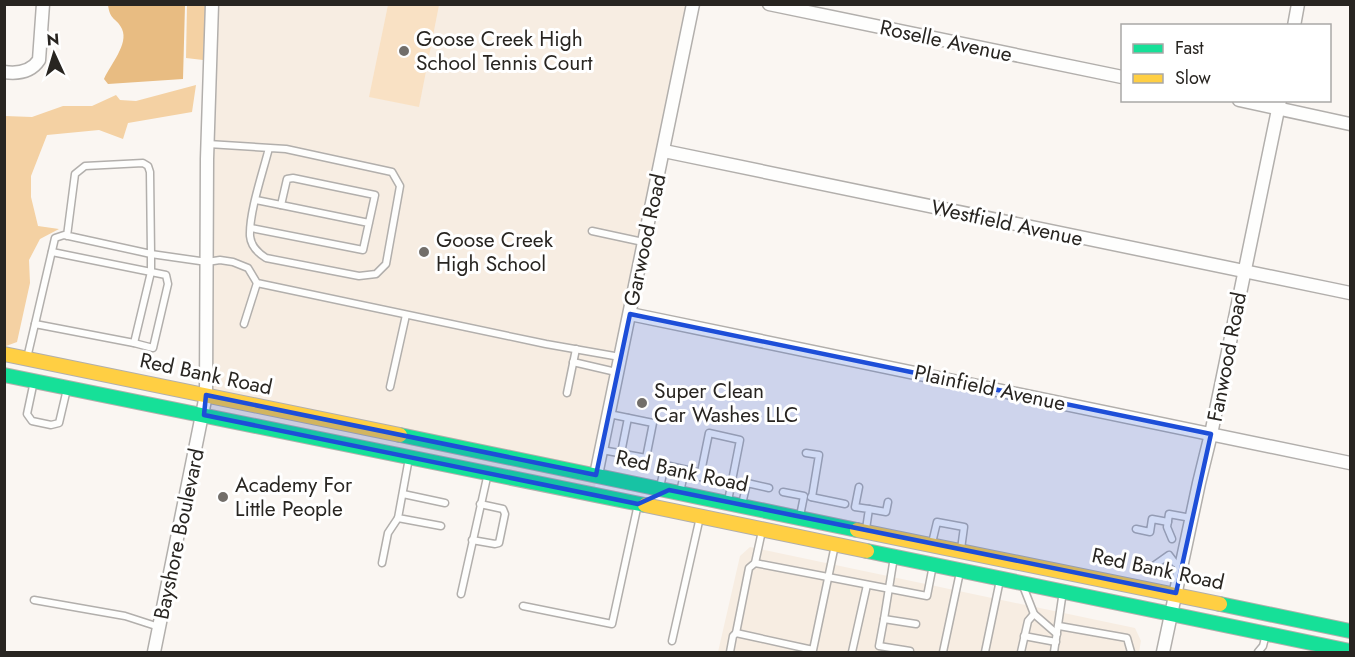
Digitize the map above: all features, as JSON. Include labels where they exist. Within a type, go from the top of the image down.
[{"type":"main road","name":"Red Bank Road","points":[[4,354],[1350,630]]},
{"type":"main road","name":"Red Bank Road","points":[[4,375],[1172,613],[1266,633],[1314,648],[1350,651]]},
{"type":"main road","points":[[569,489],[596,475]]},
{"type":"main road","points":[[638,504],[670,490]]},
{"type":"street","points":[[4,72],[27,71],[39,60],[42,4]]},
{"type":"street","points":[[204,415],[212,4]]},
{"type":"street","name":"Garwood Road","points":[[596,475],[693,4]]},
{"type":"street","name":"Roselle Avenue","points":[[769,4],[1121,77]]},
{"type":"street","points":[[1294,24],[1298,4]]},
{"type":"street","points":[[1255,102],[1279,105],[1350,124]]},
{"type":"street","name":"Fanwood Road","points":[[1163,652],[1279,105]]},
{"type":"street","name":"Westfield Avenue","points":[[664,151],[1350,293]]},
{"type":"street","name":"Plainfield Avenue","points":[[630,314],[1350,463]]},
{"type":"street","name":"Bayshore Boulevard","points":[[154,652],[204,415]]},
{"type":"lane","points":[[208,144],[286,149],[392,172],[400,186],[386,264],[376,274],[359,276],[266,258],[255,251],[250,238],[251,228],[269,148]]},
{"type":"lane","points":[[67,236],[75,174],[79,169],[85,166],[143,163],[148,166],[150,172],[151,272],[134,344]]},
{"type":"lane","points":[[251,228],[363,250],[375,195],[288,179],[281,205]]},
{"type":"lane","points":[[256,200],[369,223]]},
{"type":"lane","points":[[592,231],[644,242]]},
{"type":"lane","points":[[27,358],[55,238],[67,236],[151,254],[207,262],[226,261],[248,268],[257,283],[620,357]]},
{"type":"lane","points":[[35,324],[153,348],[168,284],[166,275],[52,252]]},
{"type":"lane","points":[[244,324],[257,283]]},
{"type":"lane","points":[[390,387],[406,315]]},
{"type":"lane","points":[[567,393],[576,349]]},
{"type":"lane","points":[[573,362],[616,372]]},
{"type":"lane","points":[[34,381],[27,414],[32,421],[51,425],[59,423],[67,387]]},
{"type":"lane","points":[[602,450],[646,458],[653,423],[608,414]]},
{"type":"lane","points":[[621,453],[628,418]]},
{"type":"lane","points":[[727,502],[731,483],[740,440],[709,433],[700,477],[731,483]]},
{"type":"lane","points":[[806,453],[819,455],[812,497]]},
{"type":"lane","points":[[382,563],[388,533],[398,518],[409,457]]},
{"type":"lane","points":[[670,490],[665,465],[701,473]]},
{"type":"lane","points":[[670,490],[685,470]]},
{"type":"lane","points":[[461,594],[488,473]]},
{"type":"lane","points":[[742,505],[743,483],[769,488]]},
{"type":"lane","points":[[859,487],[855,507],[886,512],[888,502]]},
{"type":"lane","points":[[783,492],[845,504]]},
{"type":"lane","points":[[403,494],[445,503]]},
{"type":"lane","points":[[800,517],[804,496]]},
{"type":"lane","points":[[472,540],[499,543],[505,514],[503,508],[480,504]]},
{"type":"lane","points":[[524,606],[612,624],[638,504]]},
{"type":"lane","points":[[866,530],[869,509]]},
{"type":"lane","points":[[1172,539],[1167,527],[1169,514],[1192,518]]},
{"type":"lane","points":[[672,641],[700,516]]},
{"type":"lane","points":[[398,518],[441,526]]},
{"type":"lane","points":[[1136,529],[1150,532],[1152,519],[1168,522]]},
{"type":"lane","points":[[932,544],[937,522],[964,527],[961,549]]},
{"type":"lane","points":[[730,652],[749,568],[755,563],[762,530]]},
{"type":"lane","points":[[736,633],[813,650],[835,544]]},
{"type":"lane","points":[[1142,567],[1152,567],[1169,555],[1175,563],[1182,565]]},
{"type":"lane","points":[[895,557],[879,646],[910,651]]},
{"type":"lane","points":[[755,563],[927,596],[933,565]]},
{"type":"lane","points":[[943,652],[960,571]]},
{"type":"lane","points":[[985,652],[1001,579]]},
{"type":"lane","points":[[1022,582],[1034,614],[1057,634]]},
{"type":"lane","points":[[852,652],[867,585]]},
{"type":"lane","points":[[1054,652],[1064,591]]},
{"type":"lane","points":[[34,600],[125,616],[160,627]]},
{"type":"lane","points":[[1021,652],[1028,621],[1034,614]]},
{"type":"lane","points":[[884,619],[916,624]]},
{"type":"lane","points":[[1059,626],[1127,638],[1131,652]]},
{"type":"lane","points":[[1258,652],[1263,646],[1266,633]]},
{"type":"lane","points":[[1024,636],[1056,642]]},
{"type":"highlighted area","points":[[630,314],[1211,434],[1176,593],[669,490],[638,504],[204,415],[206,395],[596,475]]},
{"type":"shaded area","points":[[108,5],[185,5],[183,79],[108,84],[104,79],[121,48],[123,35],[120,25],[110,14]]},
{"type":"shaded area","points":[[187,5],[206,5],[203,60],[186,58]]},
{"type":"shaded area","name":"Goose Creek High School","points":[[212,5],[693,5],[595,487],[205,408]]},
{"type":"shaded area","name":"Goose Creek High School Tennis Court","points":[[388,5],[439,5],[419,107],[369,97]]},
{"type":"shaded area","points":[[196,85],[192,112],[128,123],[123,139],[99,130],[47,135],[31,176],[31,197],[38,226],[59,229],[40,239],[29,260],[30,283],[17,342],[6,346],[5,116],[32,117],[63,106],[92,106],[116,95],[120,100],[136,101]]},
{"type":"shaded area","points":[[750,547],[1135,628],[1141,641],[1139,652],[718,652],[740,556]]},
{"type":"traffic: fast","points":[[4,375],[645,505]]},
{"type":"traffic: fast","points":[[400,435],[857,530]]},
{"type":"traffic: fast","points":[[867,551],[1350,651]]},
{"type":"traffic: fast","points":[[1220,604],[1350,631]]},
{"type":"traffic: slow","points":[[4,354],[400,435]]},
{"type":"traffic: slow","points":[[645,505],[867,551]]},
{"type":"traffic: slow","points":[[857,530],[1220,604]]},
{"type":"place","name":"Goose Creek High School Tennis Court","points":[[404,51]]},
{"type":"place","name":"Goose Creek High School","points":[[424,252]]},
{"type":"place","name":"Super Clean Car Washes LLC","points":[[642,403]]},
{"type":"place","name":"Academy For Little People","points":[[223,497]]}]
